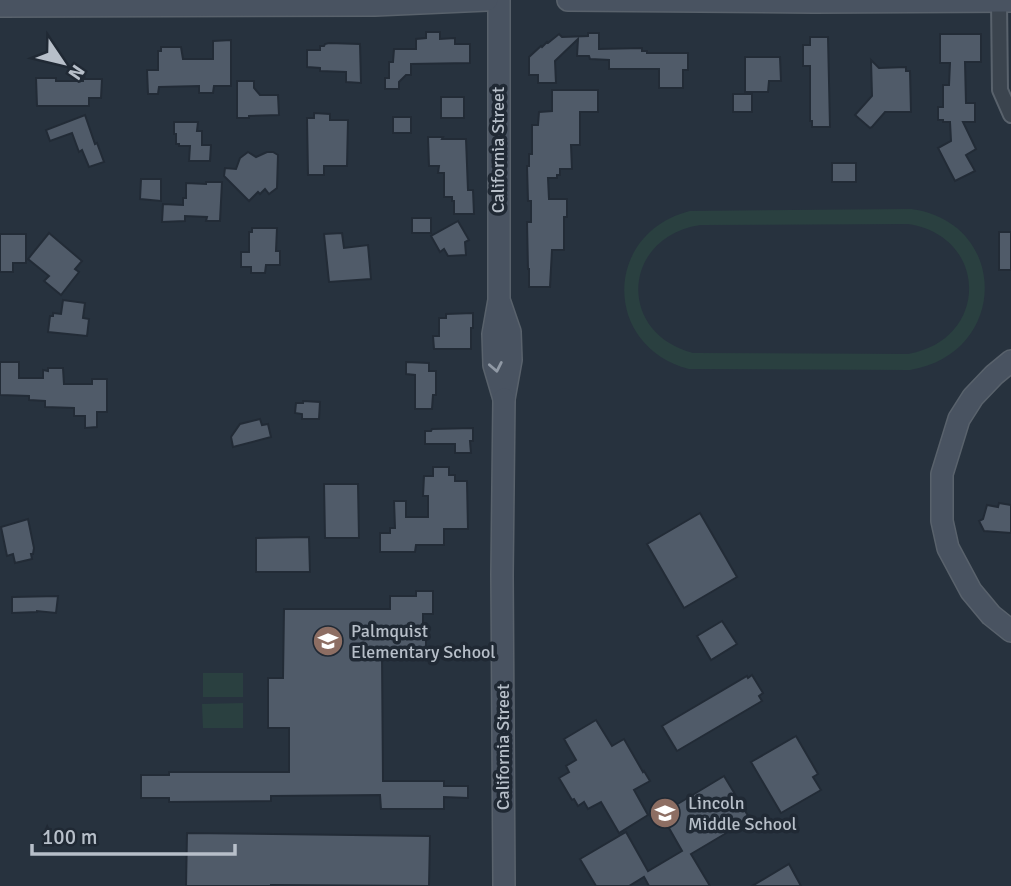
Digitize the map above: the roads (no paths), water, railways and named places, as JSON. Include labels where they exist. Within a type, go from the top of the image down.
[{"type":"main road","points":[[0,6],[375,5],[487,0]]},
{"type":"main road","name":"California Street","points":[[499,0],[499,300],[493,334],[494,365],[504,399],[504,886]]},
{"type":"main road","points":[[568,0],[1011,1]]},
{"type":"main road","points":[[1011,361],[973,397],[960,419],[942,474],[942,521],[948,548],[971,591],[991,615],[1011,631]]},
{"type":"street","points":[[999,1],[1000,90],[1011,116]]},
{"type":"place","name":"Palmquist Elementary School","points":[[328,641]]},
{"type":"place","name":"Lincoln Middle School","points":[[665,813]]}]
